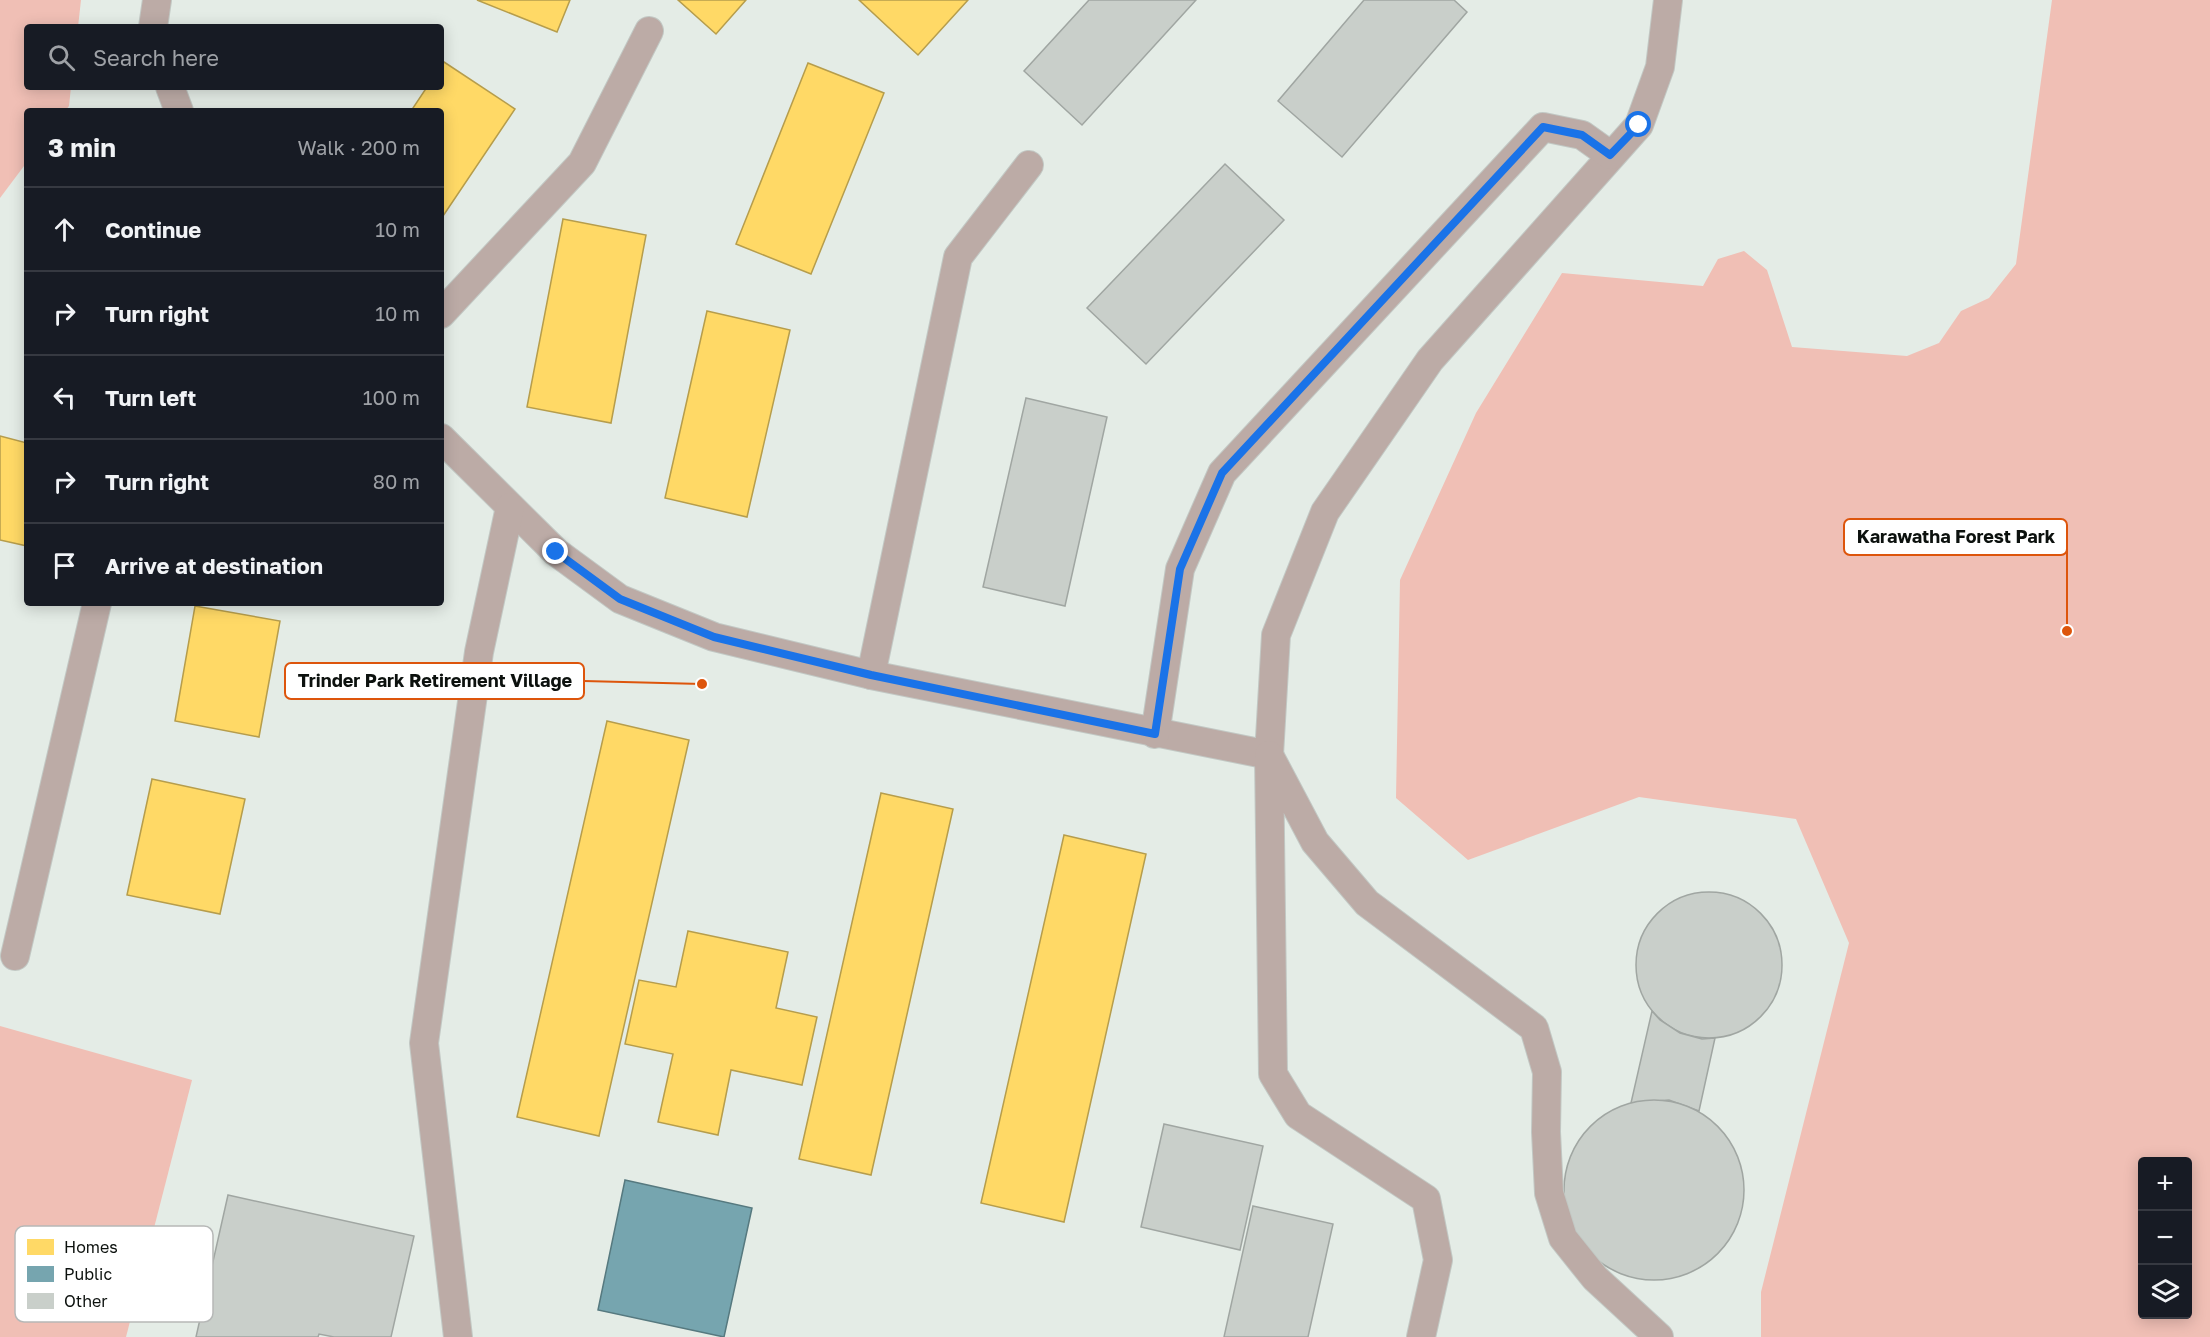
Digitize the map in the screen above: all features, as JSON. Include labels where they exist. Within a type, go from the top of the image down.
[{"type":"lane","points":[[153,24],[157,0]]},
{"type":"lane","points":[[1421,1337],[1438,1260],[1426,1199],[1298,1115],[1273,1074],[1269,755],[1276,635],[1325,512],[1430,360],[1639,125],[1660,67],[1668,0]]},
{"type":"lane","points":[[444,311],[582,163],[648,31]]},
{"type":"lane","points":[[171,90],[178,108]]},
{"type":"lane","points":[[1155,734],[1180,569],[1222,473],[1543,127],[1582,135],[1610,155]]},
{"type":"lane","points":[[871,675],[958,257],[1029,165]]},
{"type":"lane","points":[[444,441],[556,552],[620,599],[714,637],[871,675],[1155,734],[1269,755]]},
{"type":"lane","points":[[458,1337],[424,1043],[479,652],[510,507]]},
{"type":"lane","points":[[15,956],[96,606]]},
{"type":"lane","points":[[1269,755],[1315,842],[1367,903],[1534,1028],[1547,1072],[1549,1193],[1563,1238],[1595,1278],[1659,1337]]},
{"type":"shaded area","points":[[0,0],[81,0],[78,24],[24,24],[24,90],[71,90],[69,106],[67,108],[24,108],[24,166],[0,198]]},
{"type":"shaded area","points":[[2052,0],[2210,0],[2210,1337],[1761,1337],[1761,1292],[1849,943],[1796,819],[1639,797],[1468,860],[1396,798],[1400,580],[1476,413],[1562,273],[1703,286],[1718,259],[1744,251],[1767,270],[1792,347],[1907,356],[1939,343],[1961,311],[1989,298],[2016,264]]},
{"type":"shaded area","points":[[0,1026],[192,1080],[155,1226],[15,1226],[15,1322],[130,1322],[126,1337],[0,1337]]},
{"type":"building: Homes","points":[[477,0],[570,0],[557,32]]},
{"type":"building: Homes","points":[[678,0],[746,0],[716,34]]},
{"type":"building: Homes","points":[[859,0],[968,0],[918,55]]},
{"type":"building: Homes","points":[[444,62],[515,109],[444,215],[444,108],[413,108],[425,90],[444,90]]},
{"type":"building: Homes","points":[[808,63],[884,93],[811,274],[736,244]]},
{"type":"building: Homes","points":[[563,219],[646,235],[611,423],[527,407]]},
{"type":"building: Homes","points":[[707,311],[790,330],[747,517],[665,498]]},
{"type":"building: Homes","points":[[0,436],[24,442],[24,545],[0,540]]},
{"type":"building: Homes","points":[[195,606],[280,621],[259,737],[175,721]]},
{"type":"building: Homes","points":[[607,721],[689,740],[599,1136],[517,1117]]},
{"type":"building: Homes","points":[[152,779],[245,799],[220,914],[127,895]]},
{"type":"building: Homes","points":[[881,793],[953,809],[871,1175],[799,1159]]},
{"type":"building: Homes","points":[[1064,835],[1146,854],[1064,1222],[981,1203]]},
{"type":"building: Homes","points":[[688,931],[788,952],[776,1008],[817,1017],[802,1085],[731,1070],[718,1135],[658,1122],[673,1054],[625,1044],[639,980],[676,987]]},
{"type":"building: Public","points":[[625,1180],[752,1208],[724,1337],[598,1310]]},
{"type":"building: Other","points":[[1089,0],[1196,0],[1082,125],[1024,71]]},
{"type":"building: Other","points":[[1364,0],[1454,0],[1467,12],[1342,157],[1278,101]]},
{"type":"building: Other","points":[[1225,164],[1284,220],[1146,364],[1087,308]]},
{"type":"building: Other","points":[[1026,398],[1107,417],[1065,606],[983,587]]},
{"type":"building: Other","points":[[1709,892],[1737,897],[1761,913],[1777,937],[1782,965],[1777,993],[1761,1017],[1737,1033],[1709,1038],[1681,1033],[1657,1017],[1641,993],[1636,965],[1641,937],[1657,913],[1681,897]]},
{"type":"building: Other","points":[[1652,1011],[1660,1020],[1680,1033],[1702,1039],[1715,1038],[1699,1111],[1669,1100],[1631,1103]]},
{"type":"building: Other","points":[[1654,1100],[1688,1107],[1704,1115],[1718,1126],[1729,1140],[1737,1156],[1744,1190],[1737,1224],[1729,1240],[1718,1254],[1704,1265],[1688,1273],[1654,1280],[1620,1273],[1604,1265],[1590,1254],[1579,1240],[1571,1224],[1564,1190],[1571,1156],[1579,1140],[1590,1126],[1604,1115],[1620,1107]]},
{"type":"building: Other","points":[[1164,1124],[1263,1146],[1240,1250],[1141,1227]]},
{"type":"building: Other","points":[[228,1195],[414,1236],[391,1337],[334,1337],[319,1334],[318,1337],[196,1337],[199,1322],[213,1322],[213,1262]]},
{"type":"building: Other","points":[[1253,1206],[1333,1224],[1308,1337],[1224,1337]]},
{"type":"place","name":"Karawatha Forest Park","points":[[2067,631]]},
{"type":"place","name":"Trinder Park Retirement Village","points":[[702,684]]},
{"type":"route","points":[[556,552],[620,599],[714,637],[871,675],[1155,734],[1180,569],[1222,473],[1543,127],[1582,135],[1610,155],[1639,125]]}]
